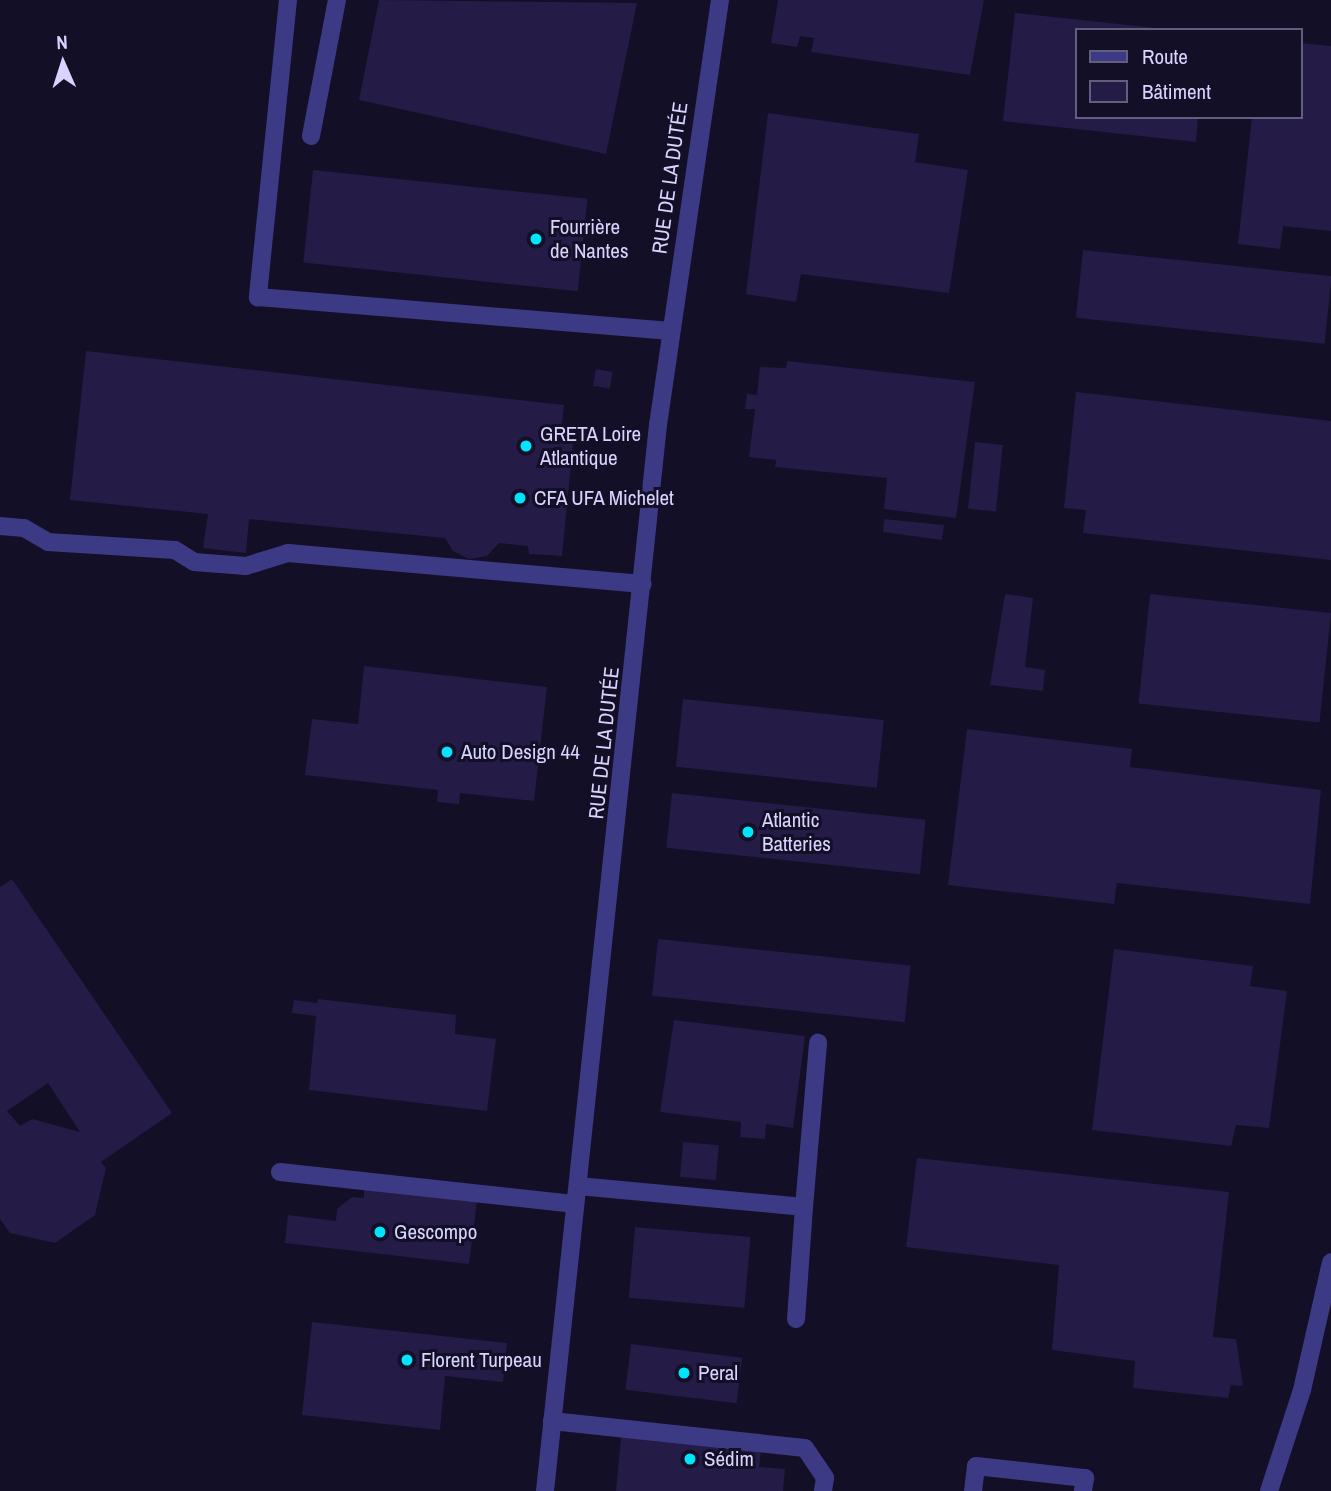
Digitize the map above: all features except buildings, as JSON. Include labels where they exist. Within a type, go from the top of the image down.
[{"type":"street","points":[[288,0],[258,297],[671,331]]},
{"type":"street","points":[[311,136],[337,0]]},
{"type":"street","name":"RUE DE LA DUTÉE","points":[[545,1491],[671,331],[720,0]]},
{"type":"street","points":[[0,526],[24,528],[48,542],[175,550],[194,562],[246,566],[288,554],[643,584]]},
{"type":"street","points":[[796,1319],[818,1043]]},
{"type":"street","points":[[280,1172],[576,1195],[804,1207]]},
{"type":"street","points":[[1269,1491],[1302,1390],[1331,1262]]},
{"type":"street","points":[[552,1421],[805,1448],[825,1478],[823,1491]]},
{"type":"street","points":[[973,1491],[976,1466],[1085,1478],[1083,1491]]},
{"type":"place","name":"Fourrière de Nantes","points":[[536,239]]},
{"type":"place","name":"GRETA Loire Atlantique","points":[[526,446]]},
{"type":"place","name":"CFA UFA Michelet","points":[[520,498]]},
{"type":"place","name":"Auto Design 44","points":[[447,752]]},
{"type":"place","name":"Atlantic Batteries","points":[[748,832]]},
{"type":"place","name":"Gescompo","points":[[380,1232]]},
{"type":"place","name":"Florent Turpeau","points":[[407,1360]]},
{"type":"place","name":"Peral","points":[[684,1373]]},
{"type":"place","name":"Sédim","points":[[690,1459]]}]
